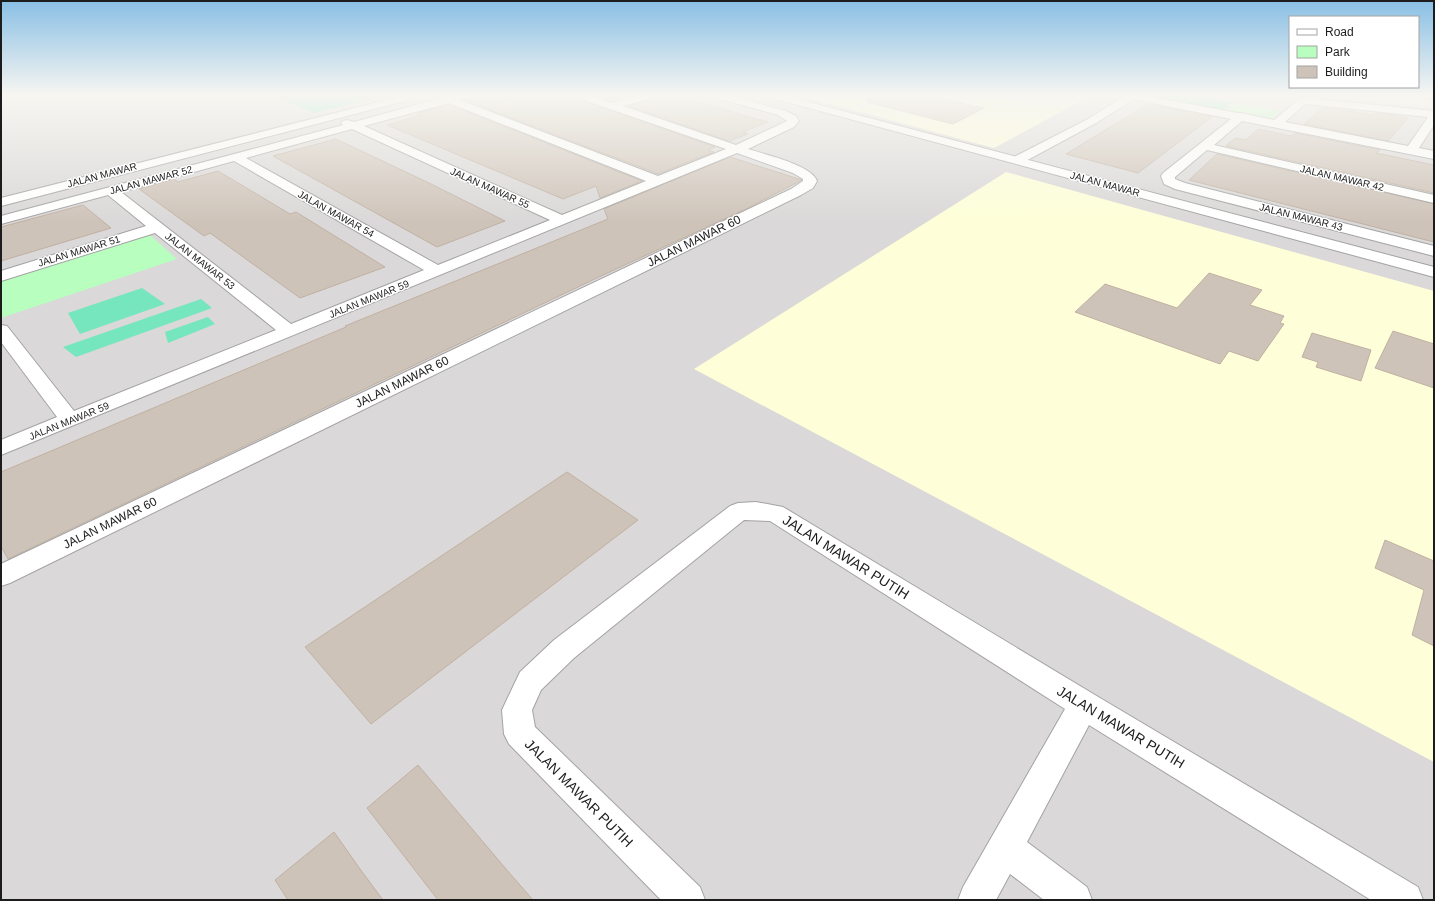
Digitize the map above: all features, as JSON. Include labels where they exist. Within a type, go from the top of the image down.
[{"type":"street","name":"JALAN MAWAR","points":[[1,202],[246,138]]},
{"type":"street","name":"JALAN MAWAR 52","points":[[1,220],[304,138]]},
{"type":"street","name":"JALAN MAWAR 55","points":[[380,138],[562,220]]},
{"type":"street","points":[[548,138],[658,181]]},
{"type":"street","points":[[705,138],[737,149]]},
{"type":"street","name":"JALAN MAWAR 59","points":[[1,448],[761,138]]},
{"type":"street","name":"JALAN MAWAR","points":[[935,138],[1434,272]]},
{"type":"street","points":[[1018,160],[1060,138]]},
{"type":"street","points":[[1204,146],[1214,138]]},
{"type":"street","points":[[1346,138],[1434,155]]},
{"type":"street","points":[[1411,151],[1419,138]]},
{"type":"street","name":"JALAN MAWAR 43","points":[[1204,146],[1168,176],[1169,181],[1180,186],[1434,251]]},
{"type":"street","name":"JALAN MAWAR 42","points":[[1204,146],[1434,199]]},
{"type":"street","name":"JALAN MAWAR 60","points":[[1,576],[803,188],[810,181],[809,177],[805,173],[737,149]]},
{"type":"street","name":"JALAN MAWAR 54","points":[[235,157],[438,271]]},
{"type":"street","name":"JALAN MAWAR 53","points":[[111,190],[289,331]]},
{"type":"street","name":"JALAN MAWAR 51","points":[[1,276],[157,227]]},
{"type":"street","points":[[1,330],[70,420]]},
{"type":"street","name":"JALAN MAWAR PUTIH","points":[[687,900],[520,734],[517,710],[530,682],[564,649],[738,512],[756,511],[775,513],[1084,705],[1405,900]]},
{"type":"street","points":[[976,900],[1084,705]]},
{"type":"street","points":[[1005,848],[1074,900]]},
{"type":"shaded area","points":[[1,138],[1434,138],[1434,900],[1,900]]},
{"type":"shaded area","points":[[957,138],[1012,138],[994,148]]},
{"type":"shaded area","points":[[1006,172],[1434,291],[1434,762],[694,369]]},
{"type":"green space","points":[[150,235],[177,259],[1,318],[1,281]]},
{"type":"green space","points":[[142,288],[165,304],[80,334],[68,313]]},
{"type":"green space","points":[[201,299],[212,308],[76,357],[63,347]]},
{"type":"green space","points":[[208,317],[215,324],[168,343],[165,332]]},
{"type":"building","points":[[418,138],[533,138],[642,181],[600,198],[596,186],[563,199]]},
{"type":"building","points":[[564,138],[689,138],[715,147],[708,150],[714,152],[658,174]]},
{"type":"building","points":[[720,138],[737,138],[729,141]]},
{"type":"building","points":[[1092,138],[1184,138],[1138,173],[1066,154]]},
{"type":"building","points":[[1235,138],[1246,140],[1248,138],[1320,138],[1380,150],[1376,153],[1434,165],[1434,193],[1226,146]]},
{"type":"building","points":[[1373,138],[1391,138],[1388,141]]},
{"type":"building","points":[[336,139],[505,221],[437,247],[273,156]]},
{"type":"building","points":[[1217,154],[1434,204],[1434,242],[1189,180]]},
{"type":"building","points":[[730,157],[802,180],[748,208],[599,277],[8,559],[1,546],[1,472],[346,327],[345,326],[608,219],[604,209]]},
{"type":"building","points":[[218,171],[290,214],[296,212],[385,267],[300,298],[210,233],[204,236],[139,189],[174,179],[178,182]]},
{"type":"building","points":[[83,205],[111,228],[1,261],[1,227]]},
{"type":"building","points":[[1209,273],[1262,290],[1250,305],[1284,316],[1280,323],[1284,324],[1258,361],[1229,351],[1220,364],[1075,312],[1105,284],[1177,308]]},
{"type":"building","points":[[1393,331],[1434,344],[1434,388],[1375,368]]},
{"type":"building","points":[[1312,333],[1371,350],[1361,381],[1316,367],[1318,362],[1302,357]]},
{"type":"building","points":[[567,472],[638,520],[371,724],[305,647]]},
{"type":"building","points":[[1385,540],[1434,561],[1434,646],[1412,635],[1424,590],[1375,568]]},
{"type":"building","points":[[418,765],[533,900],[438,900],[367,808]]},
{"type":"building","points":[[334,832],[383,900],[288,900],[275,880]]}]
